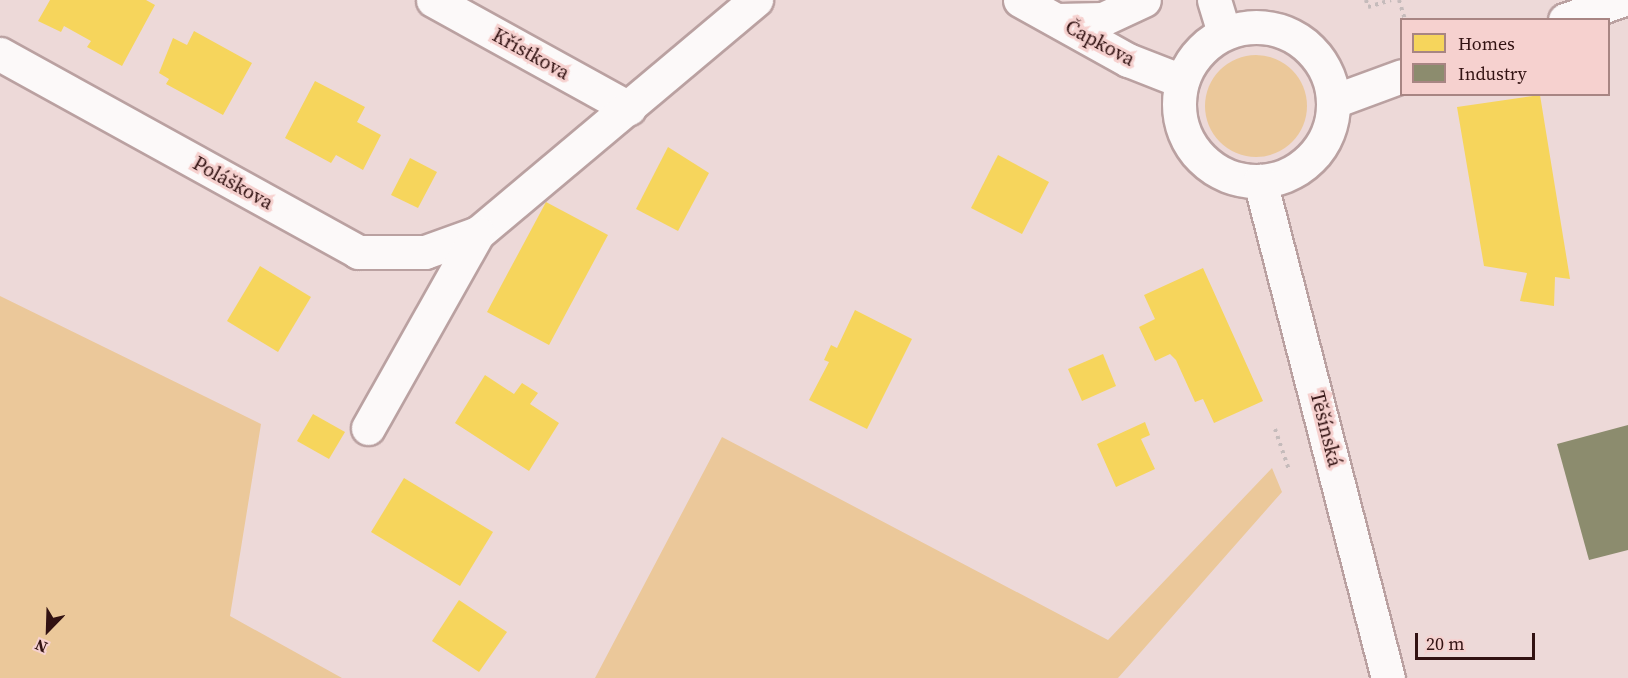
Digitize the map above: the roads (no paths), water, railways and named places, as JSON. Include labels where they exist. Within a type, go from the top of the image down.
[{"type":"street","name":"Křístkova","points":[[433,0],[629,108]]},
{"type":"street","name":"Poláškova","points":[[0,54],[358,252],[425,252],[478,233],[756,0]]},
{"type":"street","name":"Čapkova","points":[[1020,0],[1128,60],[1182,81]]},
{"type":"street","points":[[1056,20],[1103,20],[1144,0]]},
{"type":"street","points":[[1214,0],[1224,33]]},
{"type":"street","points":[[1571,18],[1621,0]]},
{"type":"street","points":[[1248,27],[1297,38],[1329,76],[1334,101],[1321,147],[1284,177],[1260,181],[1212,168],[1195,151],[1178,105],[1182,81],[1206,45],[1224,33],[1248,27]]},
{"type":"street","points":[[1334,101],[1400,76]]},
{"type":"street","name":"Těšínská","points":[[1260,181],[1388,678]]},
{"type":"street","name":"Poláškova","points":[[368,428],[478,233]]}]
